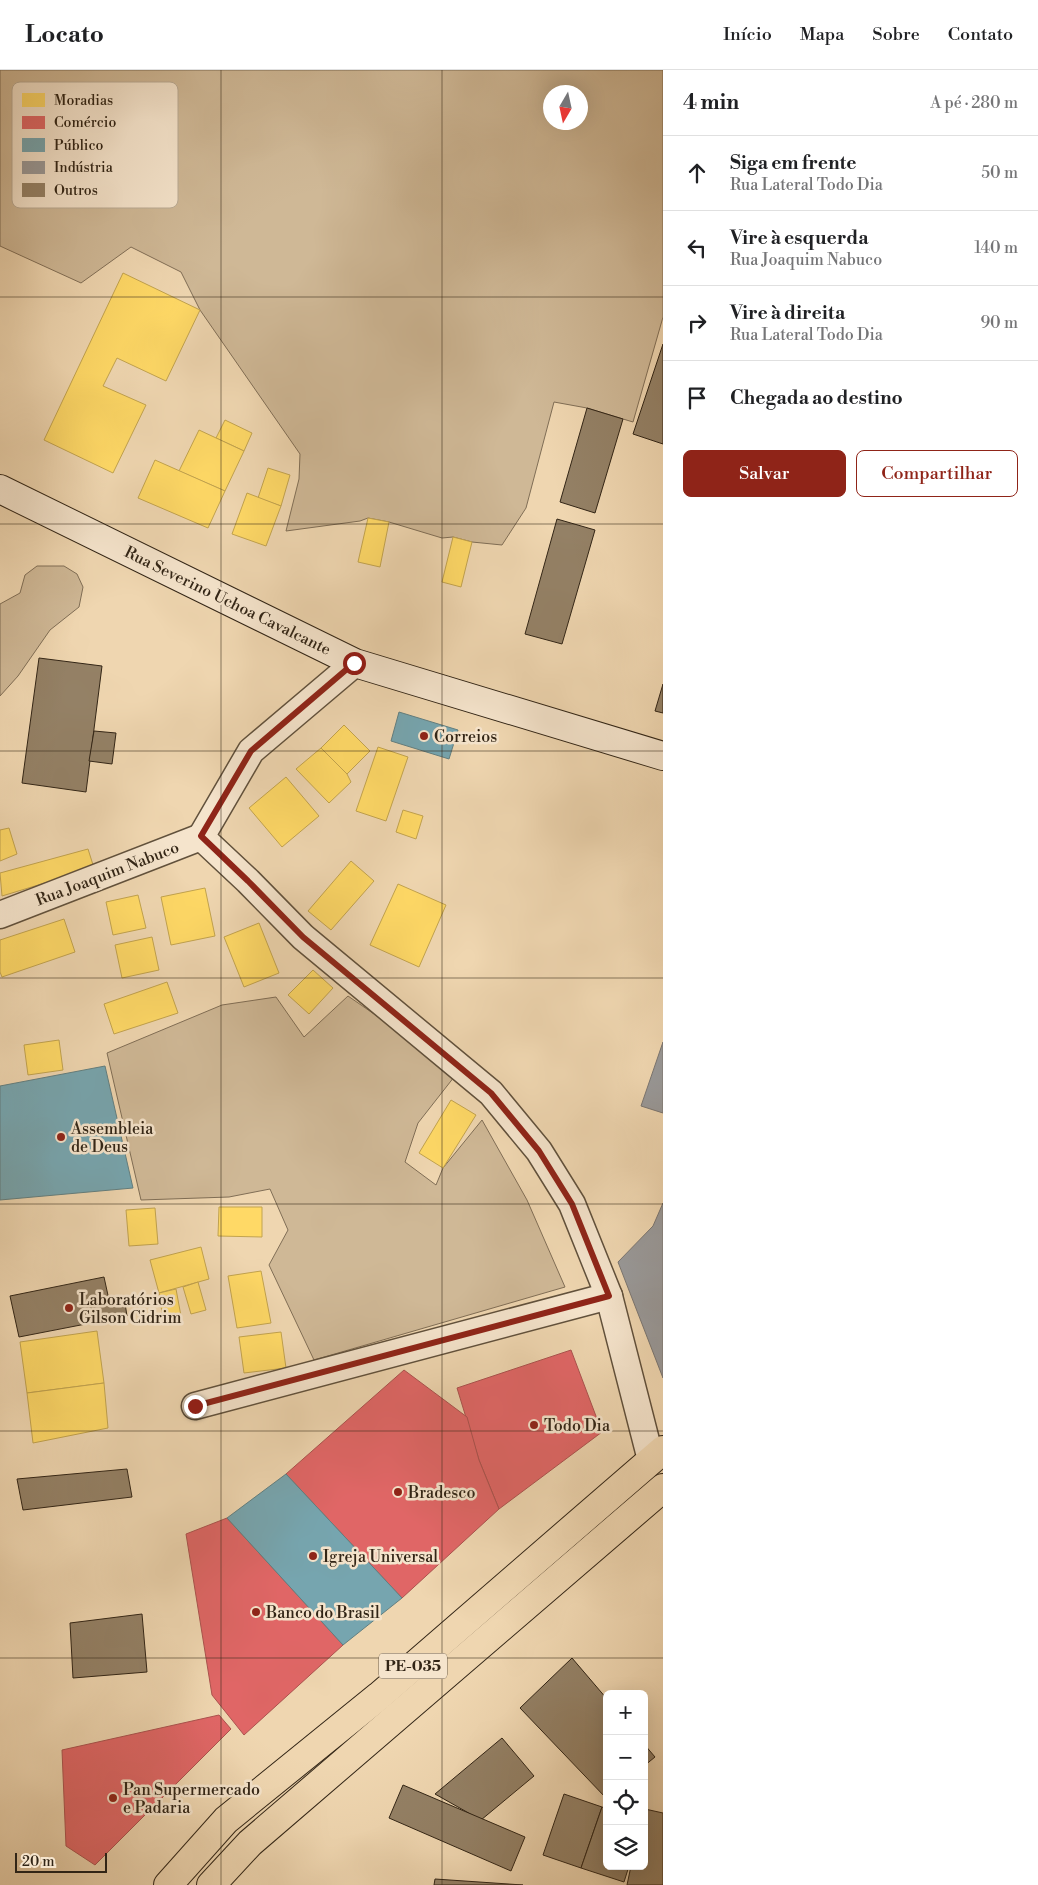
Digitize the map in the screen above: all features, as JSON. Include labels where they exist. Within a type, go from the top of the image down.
[{"type":"main road","name":"Rua Severino Uchoa Cavalcante","points":[[0,489],[354,663],[663,756]]},
{"type":"main road","name":"PE-035","points":[[168,1885],[226,1820],[379,1696],[657,1455]]},
{"type":"main road","name":"PE-035","points":[[211,1885],[250,1843],[663,1488]]},
{"type":"street","points":[[354,663],[251,751],[201,836],[303,937],[491,1093],[539,1151],[572,1204],[609,1296],[657,1455]]},
{"type":"street","name":"Rua Joaquim Nabuco","points":[[0,914],[201,836]]},
{"type":"street","points":[[195,1406],[609,1296]]},
{"type":"shaded area","points":[[0,70],[663,70],[663,317],[633,422],[587,408],[554,402],[526,508],[502,545],[472,542],[453,537],[442,538],[389,522],[368,518],[360,521],[286,531],[299,479],[300,454],[200,310],[181,272],[131,247],[81,283],[0,246]]},
{"type":"shaded area","points":[[37,566],[64,566],[77,574],[83,587],[79,607],[50,630],[18,676],[0,696],[0,604],[20,593],[25,575]]},
{"type":"shaded area","points":[[348,996],[458,1072],[418,1123],[405,1162],[436,1185],[443,1168],[482,1120],[527,1200],[565,1287],[314,1360],[269,1265],[288,1230],[270,1189],[229,1197],[141,1200],[107,1053],[222,1005],[276,997],[304,1037]]},
{"type":"building: Moradias","points":[[123,273],[200,310],[166,381],[117,358],[103,386],[146,405],[113,473],[44,440]]},
{"type":"building: Moradias","points":[[225,420],[252,433],[244,451],[216,438]]},
{"type":"building: Moradias","points":[[199,430],[244,451],[225,491],[179,471]]},
{"type":"building: Moradias","points":[[155,460],[225,491],[208,528],[138,498]]},
{"type":"building: Moradias","points":[[268,468],[290,475],[281,506],[258,498]]},
{"type":"building: Moradias","points":[[247,493],[281,506],[266,546],[232,534]]},
{"type":"building: Moradias","points":[[368,518],[389,522],[380,567],[358,562]]},
{"type":"building: Moradias","points":[[453,537],[472,542],[461,587],[442,582]]},
{"type":"building: Moradias","points":[[344,725],[370,751],[347,774],[321,748]]},
{"type":"building: Moradias","points":[[378,747],[408,757],[386,821],[356,811]]},
{"type":"building: Moradias","points":[[321,748],[347,774],[351,782],[329,803],[296,769]]},
{"type":"building: Moradias","points":[[286,777],[319,816],[282,847],[249,808]]},
{"type":"building: Moradias","points":[[403,810],[423,816],[416,839],[396,832]]},
{"type":"building: Moradias","points":[[9,828],[17,854],[0,861],[0,830]]},
{"type":"building: Moradias","points":[[88,849],[94,868],[2,896],[0,873]]},
{"type":"building: Moradias","points":[[351,861],[374,881],[331,930],[308,911]]},
{"type":"building: Moradias","points":[[398,884],[446,905],[419,967],[370,945]]},
{"type":"building: Moradias","points":[[205,888],[215,936],[171,945],[161,897]]},
{"type":"building: Moradias","points":[[138,895],[146,928],[113,935],[106,902]]},
{"type":"building: Moradias","points":[[64,919],[75,952],[2,977],[0,972],[0,940]]},
{"type":"building: Moradias","points":[[259,923],[279,973],[244,987],[224,937]]},
{"type":"building: Moradias","points":[[152,937],[159,970],[122,978],[115,945]]},
{"type":"building: Moradias","points":[[313,970],[333,988],[309,1014],[288,995]]},
{"type":"building: Moradias","points":[[167,982],[178,1013],[114,1034],[104,1004]]},
{"type":"building: Moradias","points":[[59,1040],[63,1070],[28,1075],[24,1045]]},
{"type":"building: Moradias","points":[[451,1100],[476,1115],[443,1168],[419,1153]]},
{"type":"building: Moradias","points":[[219,1207],[262,1207],[262,1237],[218,1236]]},
{"type":"building: Moradias","points":[[155,1208],[158,1244],[129,1246],[126,1210]]},
{"type":"building: Moradias","points":[[201,1247],[209,1279],[159,1293],[150,1260]]},
{"type":"building: Moradias","points":[[261,1271],[271,1323],[237,1328],[228,1276]]},
{"type":"building: Moradias","points":[[198,1282],[206,1310],[191,1314],[183,1287]]},
{"type":"building: Moradias","points":[[176,1289],[181,1316],[163,1319],[159,1293]]},
{"type":"building: Moradias","points":[[97,1331],[104,1383],[27,1393],[20,1342]]},
{"type":"building: Moradias","points":[[281,1332],[286,1368],[244,1373],[239,1337]]},
{"type":"building: Moradias","points":[[104,1383],[108,1428],[33,1443],[27,1393]]},
{"type":"building: Comércio","name":"Todo Dia","points":[[571,1350],[602,1432],[499,1509],[479,1460],[457,1388]]},
{"type":"building: Comércio","name":"Bradesco","points":[[404,1370],[467,1417],[479,1460],[499,1509],[402,1598],[286,1474]]},
{"type":"building: Comércio","name":"Banco do Brasil","points":[[227,1518],[343,1645],[244,1735],[212,1695],[186,1534]]},
{"type":"building: Comércio","name":"Pan Supermercado e Padaria","points":[[219,1715],[231,1729],[95,1865],[66,1846],[62,1750]]},
{"type":"building: Público","name":"Correios","points":[[399,712],[458,730],[449,759],[391,741]]},
{"type":"building: Público","name":"Assembleia de Deus","points":[[105,1066],[133,1188],[0,1200],[0,1086]]},
{"type":"building: Público","name":"Igreja Universal","points":[[286,1474],[402,1598],[343,1645],[227,1518]]},
{"type":"building: Indústria","points":[[663,1042],[663,1113],[641,1106]]},
{"type":"building: Indústria","points":[[663,1203],[663,1378],[618,1262],[653,1226]]},
{"type":"building: Outros","points":[[663,344],[663,444],[633,434]]},
{"type":"building: Outros","points":[[587,408],[623,419],[595,513],[560,502]]},
{"type":"building: Outros","points":[[557,519],[595,530],[562,644],[525,634]]},
{"type":"building: Outros","points":[[39,658],[102,666],[86,792],[22,783]]},
{"type":"building: Outros","points":[[663,684],[663,713],[655,711]]},
{"type":"building: Outros","points":[[94,731],[116,733],[112,764],[89,761]]},
{"type":"building: Outros","name":"Laboratórios Gilson Cidrim","points":[[104,1277],[109,1300],[124,1297],[127,1316],[19,1337],[10,1296]]},
{"type":"building: Outros","points":[[127,1469],[132,1497],[23,1510],[17,1479]]},
{"type":"building: Outros","points":[[142,1614],[147,1672],[73,1678],[70,1623]]},
{"type":"building: Outros","points":[[572,1658],[603,1694],[603,1795],[520,1708]]},
{"type":"building: Outros","points":[[502,1738],[534,1776],[481,1820],[435,1794]]},
{"type":"building: Outros","points":[[648,1749],[655,1757],[648,1763]]},
{"type":"building: Outros","points":[[403,1785],[525,1837],[511,1871],[389,1818]]},
{"type":"building: Outros","points":[[564,1794],[602,1807],[581,1868],[543,1855]]},
{"type":"building: Outros","points":[[602,1807],[603,1870],[628,1870],[624,1882],[581,1868]]},
{"type":"building: Outros","points":[[648,1810],[663,1813],[663,1885],[627,1885],[630,1870],[648,1870]]},
{"type":"building: Outros","points":[[435,1879],[523,1885],[434,1885]]},
{"type":"place","name":"Correios","points":[[424,736]]},
{"type":"place","name":"Assembleia de Deus","points":[[61,1137]]},
{"type":"place","name":"Laboratórios Gilson Cidrim","points":[[69,1308]]},
{"type":"place","name":"Todo Dia","points":[[534,1425]]},
{"type":"place","name":"Bradesco","points":[[398,1492]]},
{"type":"place","name":"Igreja Universal","points":[[313,1556]]},
{"type":"place","name":"Banco do Brasil","points":[[256,1612]]},
{"type":"place","name":"Pan Supermercado e Padaria","points":[[113,1798]]},
{"type":"route","points":[[195,1406],[609,1296],[572,1204],[539,1151],[491,1093],[303,937],[201,836],[251,751],[354,663]]}]
